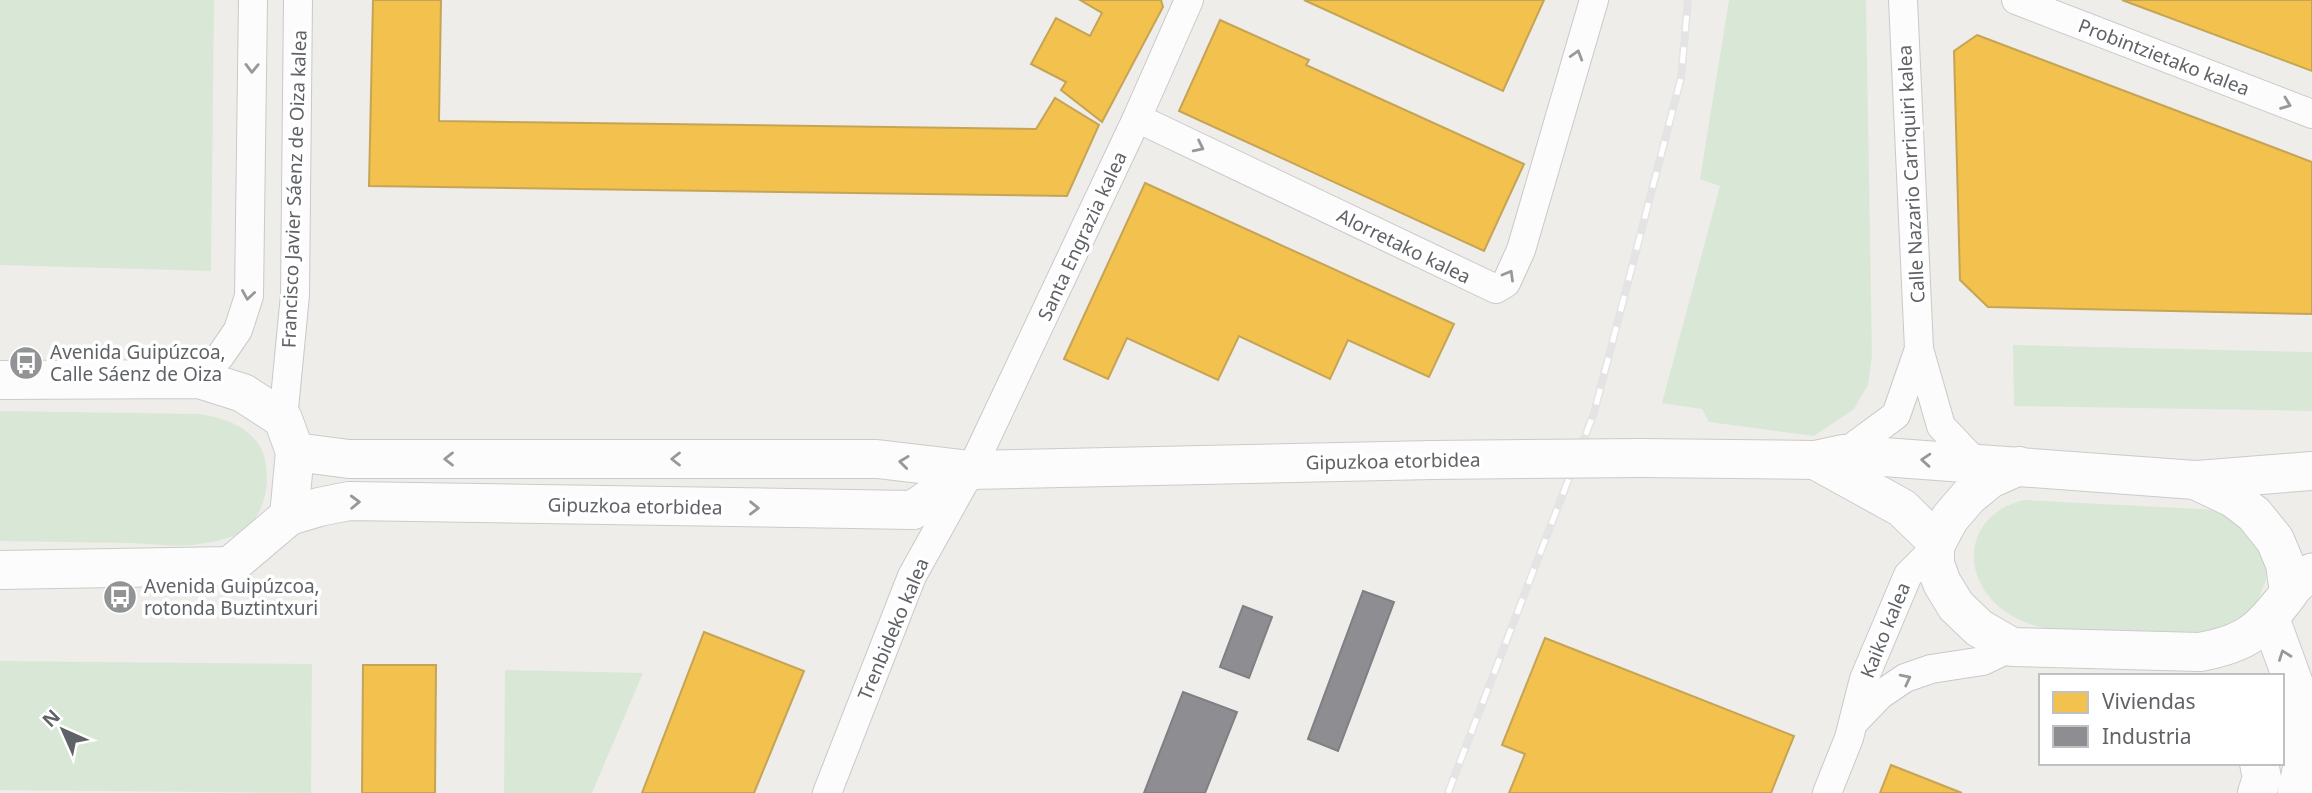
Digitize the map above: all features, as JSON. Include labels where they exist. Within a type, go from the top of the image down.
[{"type":"main road","points":[[0,380],[199,379],[243,393],[289,436],[289,516],[230,566],[0,570]]},
{"type":"main road","name":"Gipuzkoa etorbidea","points":[[289,436],[349,460],[877,458],[971,471],[1432,460],[1829,457],[2019,466],[2195,480]]},
{"type":"main road","name":"Gipuzkoa etorbidea","points":[[1829,457],[1902,508],[1936,545]]},
{"type":"main road","points":[[2019,466],[1990,479],[1969,496],[1950,518],[1936,545],[1936,564],[1942,583],[1956,606],[1979,628],[2012,647],[2208,664],[2227,647],[2249,637],[2298,584]]},
{"type":"main road","name":"Gipuzkoa etorbidea","points":[[289,516],[349,501],[913,510],[971,471]]},
{"type":"main road","points":[[2195,480],[2312,471]]},
{"type":"main road","points":[[2195,480],[2233,498],[2254,514],[2275,540],[2285,564],[2298,584],[2303,762],[2297,793]]},
{"type":"main road","points":[[2257,793],[2262,778],[2259,765]]},
{"type":"street","points":[[199,379],[221,355],[238,330],[250,296],[253,0]]},
{"type":"street","name":"Francisco Javier Sáenz de Oiza kalea","points":[[289,436],[295,295],[298,0]]},
{"type":"street","name":"Santa Engrazia kalea","points":[[971,471],[1137,118],[1189,0]]},
{"type":"street","name":"Alorretako kalea","points":[[1137,118],[1496,289],[1506,283],[1521,250],[1594,0]]},
{"type":"street","name":"Calle Nazario Carriquiri kalea","points":[[1903,0],[1919,349],[1941,426],[1977,464]]},
{"type":"street","name":"Probintzietako kalea","points":[[2016,0],[2312,114]]},
{"type":"street","name":"Calle Nazario Carriquiri kalea","points":[[1829,457],[1896,415],[1919,349]]},
{"type":"street","name":"Trenbideko kalea","points":[[827,793],[912,576],[971,471]]},
{"type":"street","name":"Kaiko kalea","points":[[1827,793],[1854,722],[1864,679],[1908,575],[1936,545]]},
{"type":"street","name":"Kaiko kalea","points":[[1854,722],[1880,695],[1905,678],[1931,669],[1983,661],[2012,647]]},
{"type":"street","points":[[2309,793],[2312,785]]},
{"type":"green space","points":[[0,0],[214,0],[211,271],[0,265]]},
{"type":"green space","points":[[1729,0],[1866,0],[1872,356],[1868,385],[1854,409],[1814,436],[1709,422],[1702,409],[1662,403],[1720,186],[1700,179]]},
{"type":"green space","points":[[2013,345],[2312,352],[2312,411],[2014,406]]},
{"type":"green space","points":[[0,411],[198,414],[227,421],[252,436],[263,453],[267,484],[262,506],[251,524],[238,534],[218,541],[192,545],[0,541]]},
{"type":"green space","points":[[2024,500],[2219,510],[2245,525],[2267,563],[2266,580],[2251,611],[2239,623],[2202,633],[2053,630],[2030,624],[2015,618],[1995,603],[1983,588],[1976,573],[1974,557],[1982,528],[1992,516],[2006,506]]},
{"type":"green space","points":[[0,661],[312,664],[311,793],[0,790]]},
{"type":"green space","points":[[505,670],[643,673],[592,793],[504,793]]},
{"type":"building: Viviendas","points":[[373,0],[441,0],[439,121],[1036,129],[1055,98],[1099,125],[1067,196],[369,186]]},
{"type":"building: Viviendas","points":[[1080,0],[1161,0],[1163,7],[1102,122],[1061,90],[1066,82],[1031,64],[1056,18],[1090,36],[1102,13]]},
{"type":"building: Viviendas","points":[[1304,0],[1544,0],[1503,91]]},
{"type":"building: Viviendas","points":[[2122,0],[2312,0],[2312,71]]},
{"type":"building: Viviendas","points":[[1220,20],[1309,60],[1306,65],[1524,164],[1484,251],[1179,111]]},
{"type":"building: Viviendas","points":[[1977,35],[2312,162],[2312,314],[1988,307],[1960,280],[1954,51]]},
{"type":"building: Viviendas","points":[[1145,183],[1454,324],[1429,377],[1348,340],[1330,379],[1239,336],[1218,380],[1127,338],[1108,379],[1064,359]]},
{"type":"building: Viviendas","points":[[704,632],[804,671],[754,793],[642,793]]},
{"type":"building: Viviendas","points":[[1545,638],[1794,736],[1771,793],[1509,793],[1525,754],[1502,745]]},
{"type":"building: Viviendas","points":[[363,665],[436,665],[435,793],[362,793]]},
{"type":"building: Viviendas","points":[[1891,765],[1962,793],[1880,793]]},
{"type":"building: Industria","points":[[1363,591],[1394,602],[1338,751],[1308,739]]},
{"type":"building: Industria","points":[[1243,606],[1272,617],[1249,678],[1220,667]]},
{"type":"building: Industria","points":[[1183,692],[1237,712],[1205,793],[1144,793]]},
{"type":"railway","points":[[1448,793],[1594,413],[1681,78],[1688,0]]},
{"type":"place","name":"Avenida Guipúzcoa, Calle Sáenz de Oiza","points":[[26,363]]},
{"type":"place","name":"Avenida Guipúzcoa, rotonda Buztintxuri","points":[[120,597]]}]
